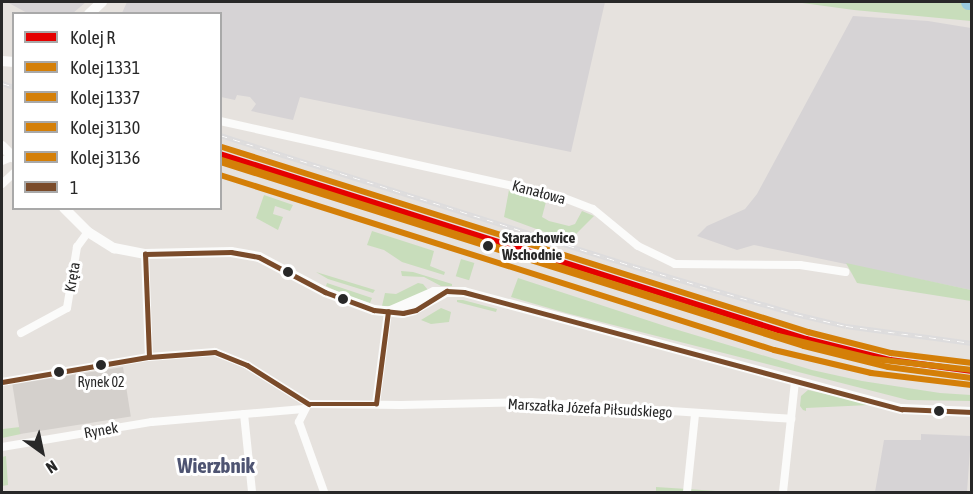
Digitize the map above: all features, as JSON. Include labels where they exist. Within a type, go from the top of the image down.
[{"type":"street","name":"Kanałowa","points":[[222,121],[558,196],[592,209],[638,246],[675,264],[800,265],[845,272]]},
{"type":"street","points":[[2,146],[9,159]]},
{"type":"street","points":[[66,210],[88,232],[114,248],[145,254],[231,252],[259,257],[339,298],[388,312],[414,310],[447,291],[504,302],[902,409],[928,412],[972,412]]},
{"type":"street","name":"Kręta","points":[[21,333],[67,308],[77,247],[88,232]]},
{"type":"street","points":[[145,254],[149,357]]},
{"type":"street","points":[[376,404],[388,312]]},
{"type":"street","points":[[2,382],[149,357],[196,352],[215,352],[231,356],[310,405],[299,422],[324,492]]},
{"type":"street","points":[[783,492],[795,381]]},
{"type":"street","name":"Marszałka Józefa Piłsudskiego","points":[[244,414],[310,405],[531,402],[791,419]]},
{"type":"street","points":[[244,414],[252,492]]},
{"type":"street","name":"Rynek","points":[[2,447],[165,421],[244,414]]},
{"type":"street","points":[[687,492],[695,414]]},
{"type":"shaded area","points":[[7,2],[86,2],[74,12],[25,12]]},
{"type":"shaded area","points":[[127,2],[605,2],[571,152],[300,97],[293,120],[251,111],[256,104],[250,97],[237,95],[235,100],[222,97],[222,12],[122,12]]},
{"type":"shaded area","points":[[853,16],[928,21],[971,28],[971,290],[754,245],[737,250],[697,236],[707,226],[745,209],[757,194]]},
{"type":"shaded area","points":[[123,367],[131,416],[20,434],[12,385]]},
{"type":"shaded area","points":[[921,434],[971,436],[967,492],[875,492],[884,440],[921,440]]},
{"type":"green space","points":[[795,2],[971,2],[971,21],[854,10]]},
{"type":"green space","points":[[509,190],[547,198],[542,217],[549,221],[569,226],[575,224],[582,211],[594,216],[569,241],[504,217]]},
{"type":"green space","points":[[264,195],[293,205],[290,211],[275,206],[273,214],[283,217],[278,230],[256,218]]},
{"type":"green space","points":[[372,231],[434,251],[430,266],[445,272],[444,275],[402,262],[384,250],[367,245]]},
{"type":"green space","points":[[461,259],[474,263],[469,280],[456,276]]},
{"type":"green space","points":[[846,263],[971,290],[971,301],[857,283]]},
{"type":"green space","points":[[401,271],[413,272],[452,284],[452,286],[441,286],[424,277],[402,276]]},
{"type":"green space","points":[[316,272],[375,290],[373,293],[328,279]]},
{"type":"green space","points":[[518,278],[668,327],[812,370],[862,381],[940,393],[971,395],[971,401],[908,400],[566,313],[511,297]]},
{"type":"green space","points":[[327,283],[372,298],[370,303],[345,295],[326,286]]},
{"type":"green space","points":[[418,283],[423,284],[428,290],[392,306],[382,306],[385,293],[396,294]]},
{"type":"green space","points":[[457,300],[497,309],[496,312],[457,302]]},
{"type":"green space","points":[[441,308],[451,312],[449,322],[431,324],[421,320]]},
{"type":"green space","points":[[808,390],[869,405],[806,408],[806,411],[800,406],[801,396]]},
{"type":"green space","points":[[2,420],[3,429],[20,427],[21,434],[2,438]]},
{"type":"green space","points":[[6,456],[8,485],[2,486],[2,457]]},
{"type":"green space","points":[[656,487],[687,489],[730,492],[656,492]]},
{"type":"railway","points":[[2,83],[12,86]]},
{"type":"railway","points":[[222,136],[633,266],[796,314],[846,326],[972,343]]},
{"type":"rail line","name":"1337","points":[[222,147],[808,332],[891,353],[972,363]]},
{"type":"rail line","name":"R","points":[[222,155],[806,339],[890,360],[972,371]]},
{"type":"rail line","name":"3136","points":[[222,160],[778,336],[874,359],[972,370]]},
{"type":"rail line","name":"1331","points":[[222,163],[804,346],[888,367],[971,378]]},
{"type":"rail line","name":"3130","points":[[222,176],[774,350],[871,373],[971,385]]},
{"type":"transit line","name":"1","points":[[149,357],[145,254],[231,252],[259,257],[325,292],[374,310],[403,313],[416,310],[447,291],[464,292],[902,409],[972,412]]},
{"type":"transit line","name":"1","points":[[2,382],[149,357],[215,352],[247,365],[309,404],[376,404],[388,312]]},
{"type":"place","name":"Starachowice Wschodnie","points":[[488,246]]},
{"type":"place","name":"Rynek 02","points":[[101,365]]},
{"type":"district","name":"Wierzbnik","points":[[216,465]]}]
